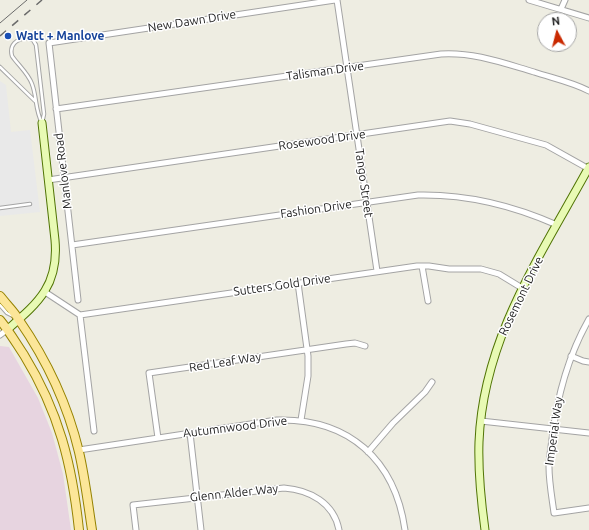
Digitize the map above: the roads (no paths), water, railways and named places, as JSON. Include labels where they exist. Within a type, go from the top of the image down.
[{"type":"main road","points":[[0,296],[19,319],[41,355],[66,410],[78,450],[86,488],[92,530]]},
{"type":"main road","points":[[0,320],[8,329],[42,386],[52,407],[60,429],[73,478],[79,530]]},
{"type":"street","name":"New Dawn Drive","points":[[49,43],[336,0]]},
{"type":"street","name":"Tango Street","points":[[336,0],[377,271]]},
{"type":"street","points":[[529,0],[589,18]]},
{"type":"street","points":[[561,9],[565,0]]},
{"type":"street","name":"Manlove Road","points":[[49,43],[63,178],[78,300]]},
{"type":"street","name":"Talisman Drive","points":[[56,110],[441,54],[467,54],[486,58],[569,83],[589,91]]},
{"type":"street","name":"Rosewood Drive","points":[[48,180],[443,122],[464,122],[546,145],[589,168]]},
{"type":"street","name":"Manlove Road","points":[[8,329],[38,302],[51,280],[55,267],[56,253],[42,123]]},
{"type":"street","name":"Rosemont Drive","points":[[485,530],[480,478],[479,441],[486,385],[506,321],[522,288],[589,168]]},
{"type":"street","name":"Fashion Drive","points":[[72,245],[418,195],[453,195],[510,206],[557,225]]},
{"type":"street","points":[[422,266],[428,301]]},
{"type":"street","name":"Sutters Gold Drive","points":[[80,315],[377,271],[422,266],[449,269],[475,268],[487,270],[499,274],[522,288]]},
{"type":"street","points":[[298,283],[308,350],[308,369],[301,420]]},
{"type":"street","points":[[45,292],[80,315],[94,431]]},
{"type":"street","name":"Imperial Way","points":[[589,319],[571,356],[560,389],[553,429],[549,466],[549,479],[554,513],[589,508]]},
{"type":"street","points":[[0,334],[8,329]]},
{"type":"street","name":"Red Leaf Way","points":[[158,438],[149,373],[346,344],[355,343],[365,346]]},
{"type":"street","points":[[571,356],[583,362],[589,362]]},
{"type":"street","points":[[368,452],[392,423],[425,392],[432,382]]},
{"type":"street","name":"Autumnwood Drive","points":[[78,450],[277,420],[301,420],[320,424],[353,440],[368,452],[384,471],[396,492],[405,530]]},
{"type":"street","points":[[481,421],[589,433]]},
{"type":"street","points":[[190,433],[201,530]]},
{"type":"street","name":"Glenn Alder Way","points":[[136,530],[133,505],[277,488],[297,489],[309,493],[325,503],[335,517],[340,530]]},
{"type":"lane","name":"Manlove Road","points":[[27,38],[33,40],[36,45],[44,114],[42,123],[37,115],[32,83],[12,56],[11,47],[14,42],[21,39],[27,38]]},
{"type":"lane","points":[[0,67],[36,102]]},
{"type":"lane","points":[[0,208],[30,204]]},
{"type":"lane","points":[[0,305],[7,313],[19,319]]},
{"type":"tram line","points":[[0,23],[27,0]]},
{"type":"railway","points":[[0,36],[42,0]]},
{"type":"place","name":"Watt + Manlove","points":[[8,36]]}]
